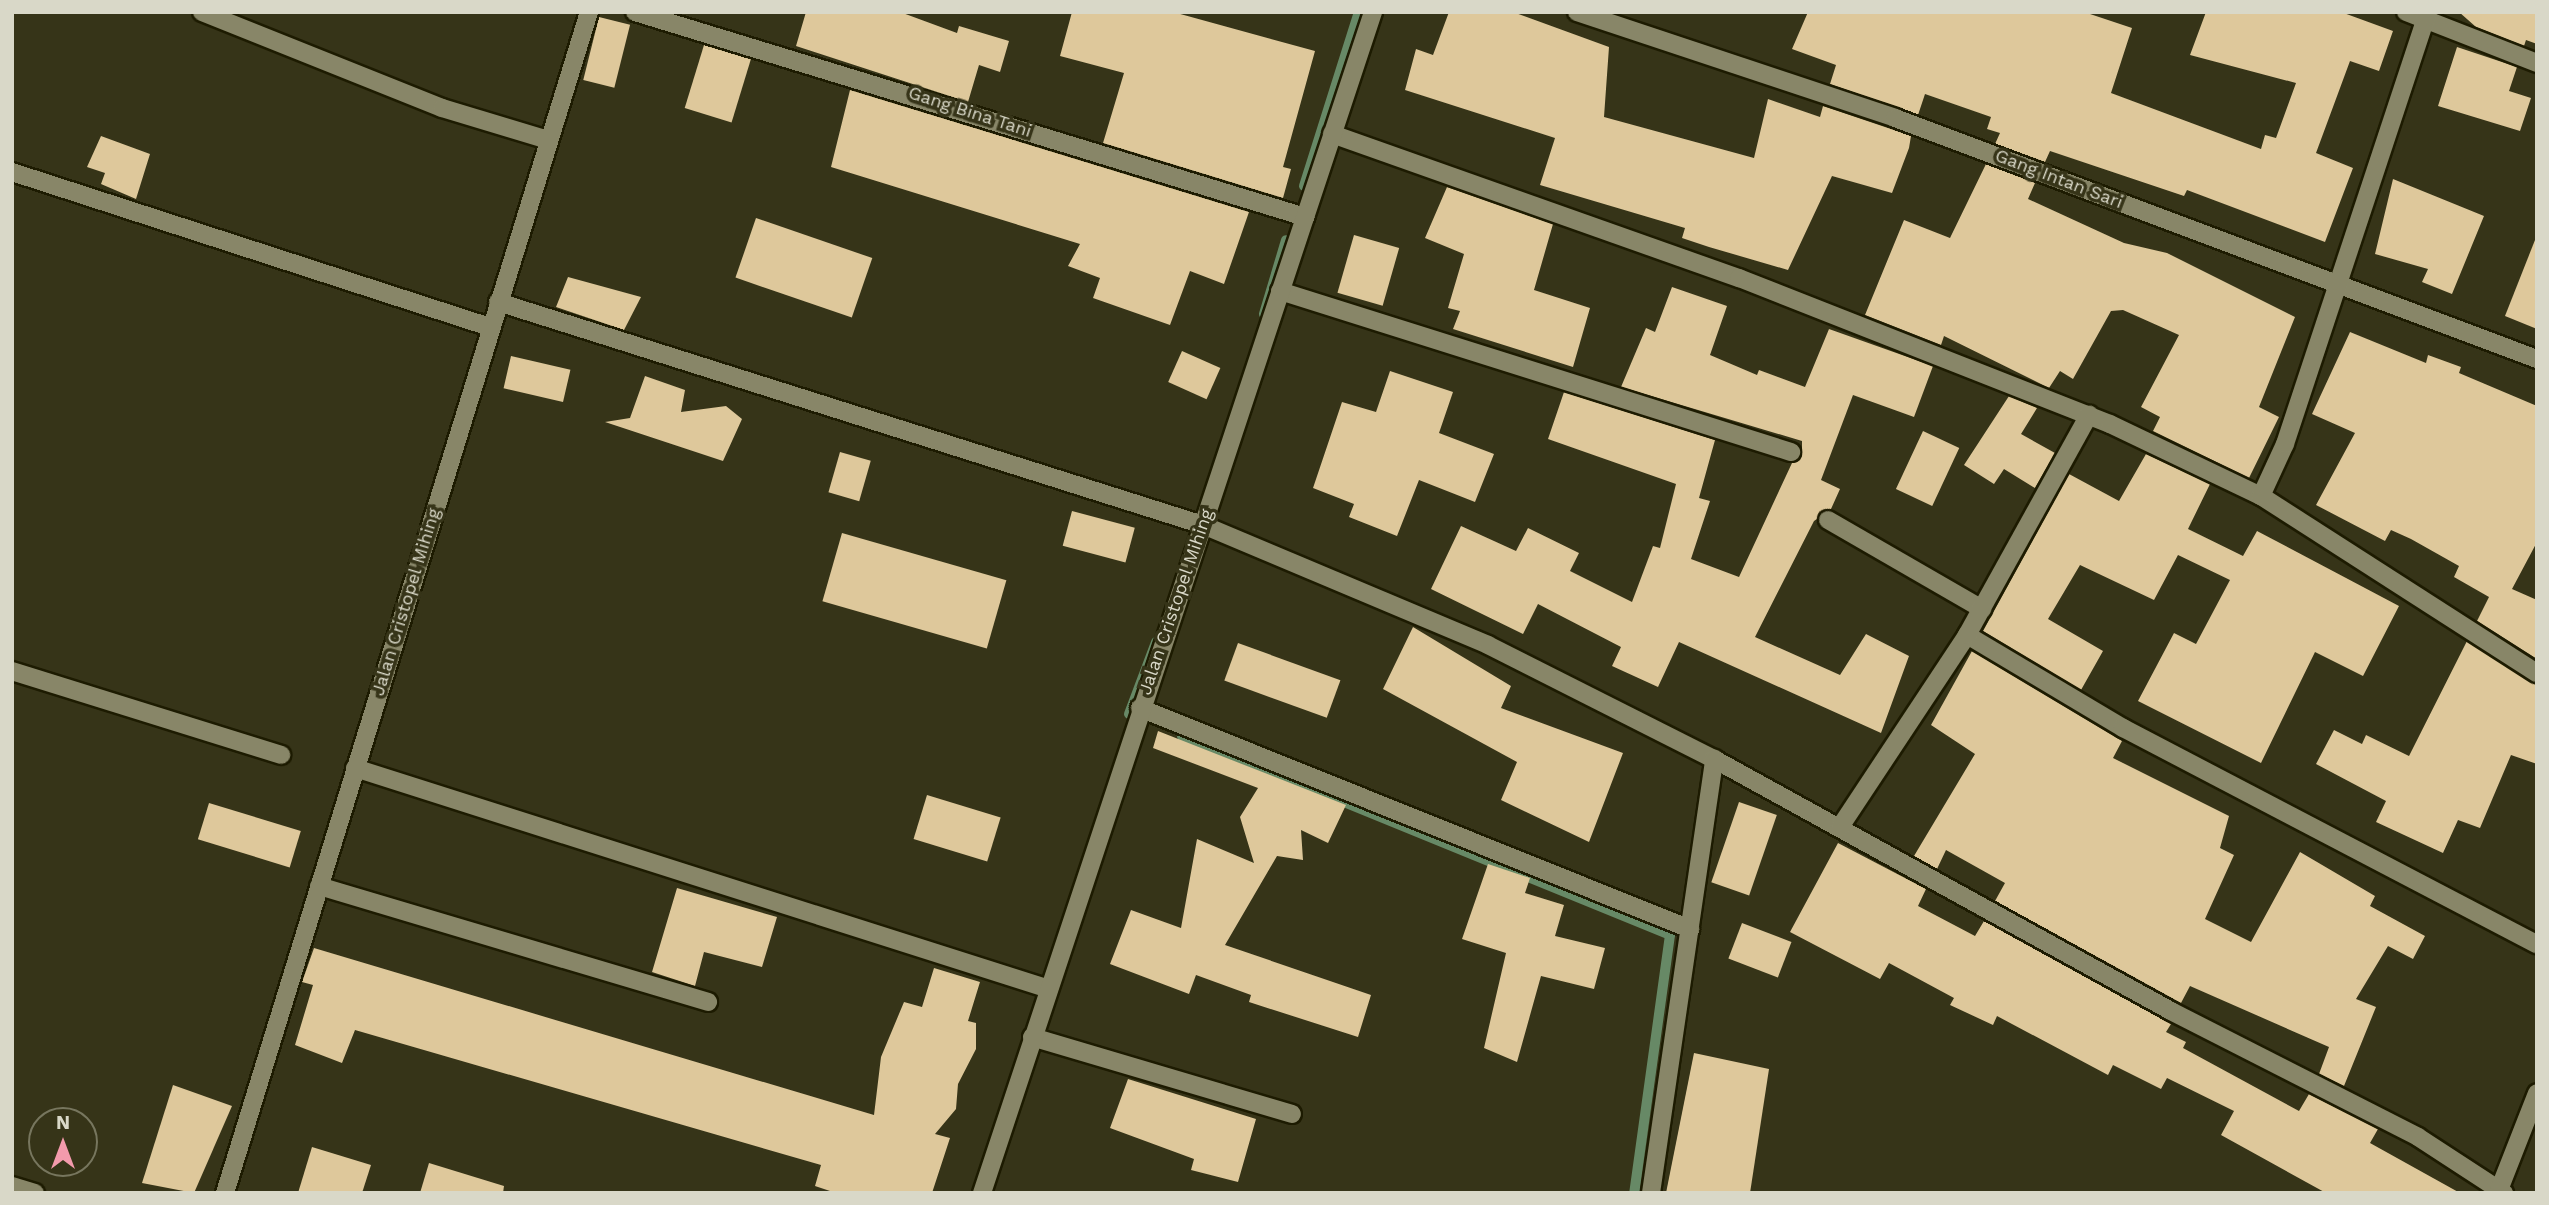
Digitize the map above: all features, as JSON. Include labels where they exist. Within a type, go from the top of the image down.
[{"type":"street","points":[[202,12],[442,108],[548,140]]},
{"type":"street","name":"Jalan Cristopel Mihing","points":[[225,1193],[589,12]]},
{"type":"street","name":"Gang Bina Tani","points":[[635,12],[1305,217]]},
{"type":"street","name":"Jalan Cristopel Mihing","points":[[982,1193],[1140,708],[1373,12]]},
{"type":"street","name":"Gang Intan Sari","points":[[1577,12],[1895,118],[2537,359]]},
{"type":"street","points":[[2406,12],[2427,15],[2537,63]]},
{"type":"street","points":[[2261,496],[2340,284],[2427,15]]},
{"type":"street","points":[[1332,134],[1739,278],[2090,415],[2261,496],[2537,673]]},
{"type":"street","points":[[12,172],[490,327]]},
{"type":"street","points":[[1280,291],[1791,452]]},
{"type":"street","points":[[498,302],[1203,525],[1488,645],[1714,759],[2171,1011],[2418,1137],[2502,1192],[2537,1093]]},
{"type":"street","points":[[1840,827],[1967,635],[2090,415]]},
{"type":"street","points":[[1828,520],[1982,609]]},
{"type":"street","points":[[1967,635],[2123,728],[2537,944]]},
{"type":"street","points":[[12,671],[281,755]]},
{"type":"street","points":[[1140,708],[1690,929]]},
{"type":"street","points":[[1650,1193],[1714,759]]},
{"type":"street","points":[[355,768],[1049,989]]},
{"type":"street","points":[[319,886],[708,1002]]},
{"type":"street","points":[[1032,1037],[1292,1114]]},
{"type":"street","points":[[12,1186],[35,1193]]},
{"type":"building","points":[[806,12],[900,12],[957,33],[959,26],[1009,41],[1000,72],[979,65],[968,102],[796,46]]},
{"type":"building","points":[[1072,12],[1173,12],[1315,51],[1283,167],[1291,169],[1283,198],[1103,143],[1124,73],[1060,56]]},
{"type":"building","points":[[1449,12],[1513,12],[1609,47],[1604,117],[1754,158],[1768,99],[1820,117],[1823,106],[1891,129],[1911,136],[1909,148],[1892,193],[1832,176],[1788,270],[1709,247],[1682,238],[1685,228],[1540,185],[1555,138],[1405,90],[1416,49],[1433,55]]},
{"type":"building","points":[[1808,12],[2084,12],[2132,28],[2111,93],[2261,149],[2265,135],[2276,138],[2296,83],[2190,55],[2206,12],[2341,12],[2393,31],[2379,71],[2350,61],[2316,153],[2353,168],[2325,242],[2187,190],[2184,196],[2050,151],[2045,162],[1995,144],[2000,133],[1987,129],[1991,117],[1925,94],[1918,115],[1830,84],[1836,65],[1792,49]]},
{"type":"building","points":[[2459,12],[2537,12],[2537,44],[2526,40],[2524,46],[2476,27]]},
{"type":"building","points":[[599,17],[630,25],[614,88],[583,80]]},
{"type":"building","points":[[704,45],[751,59],[732,122],[685,108]]},
{"type":"building","points":[[2457,47],[2517,67],[2509,91],[2531,98],[2520,131],[2438,106]]},
{"type":"building","points":[[850,90],[1249,212],[1224,284],[1190,271],[1170,325],[1093,298],[1100,278],[1068,266],[1080,244],[831,167]]},
{"type":"building","points":[[101,136],[150,154],[136,199],[101,184],[105,173],[87,167]]},
{"type":"building","points":[[1986,164],[2035,183],[2028,199],[2124,243],[2167,253],[2295,317],[2259,407],[2279,417],[2249,478],[2153,431],[2160,417],[2141,407],[2179,335],[2123,310],[2111,311],[2073,379],[2060,371],[2049,388],[1944,336],[1941,345],[1865,315],[1904,220],[1950,238]]},
{"type":"building","points":[[2393,179],[2484,216],[2452,294],[2422,282],[2428,269],[2375,254]]},
{"type":"building","points":[[1447,187],[1553,224],[1534,290],[1590,308],[1573,367],[1453,329],[1460,311],[1448,308],[1464,254],[1425,238]]},
{"type":"building","points":[[756,218],[872,258],[852,318],[735,278]]},
{"type":"building","points":[[1354,235],[1399,248],[1383,306],[1337,293]]},
{"type":"building","points":[[2537,240],[2537,329],[2505,316]]},
{"type":"building","points":[[568,277],[641,297],[624,330],[556,307]]},
{"type":"building","points":[[1672,287],[1727,306],[1710,355],[1757,375],[1759,370],[1805,387],[1829,329],[1933,366],[1914,417],[1853,395],[1821,480],[1840,489],[1831,509],[1814,521],[1755,637],[1840,675],[1866,634],[1909,656],[1881,733],[1679,642],[1658,687],[1612,666],[1621,647],[1538,604],[1523,634],[1431,589],[1461,526],[1516,551],[1528,528],[1579,553],[1570,571],[1632,602],[1653,546],[1660,548],[1676,484],[1548,439],[1564,392],[1715,440],[1699,498],[1710,501],[1691,559],[1739,577],[1792,463],[1802,456],[1802,441],[1621,387],[1646,328],[1655,332]]},
{"type":"building","points":[[2350,332],[2426,363],[2428,355],[2461,367],[2459,373],[2537,406],[2537,542],[2512,589],[2537,600],[2537,659],[2477,621],[2489,597],[2454,577],[2459,566],[2391,530],[2385,541],[2316,505],[2355,433],[2312,414]]},
{"type":"building","points":[[1182,351],[1220,368],[1207,399],[1168,382]]},
{"type":"building","points":[[511,356],[570,370],[563,402],[504,388]]},
{"type":"building","points":[[1390,371],[1453,392],[1439,433],[1494,454],[1475,502],[1419,480],[1397,536],[1349,517],[1354,504],[1313,488],[1342,402],[1376,412]]},
{"type":"building","points":[[645,376],[685,390],[681,412],[726,406],[742,419],[723,461],[605,422],[630,418]]},
{"type":"building","points":[[2009,396],[2037,408],[2021,434],[2055,453],[2035,488],[2004,469],[1994,484],[1964,465]]},
{"type":"building","points":[[1923,431],[1959,448],[1932,506],[1896,489]]},
{"type":"building","points":[[840,452],[871,461],[859,501],[828,492]]},
{"type":"building","points":[[2146,454],[2210,484],[2188,529],[2243,556],[2257,531],[2399,606],[2363,676],[2315,652],[2261,763],[2138,701],[2174,633],[2196,644],[2230,580],[2178,555],[2154,600],[2080,565],[2048,619],[2103,651],[2081,690],[1983,631],[2069,474],[2119,501]]},
{"type":"building","points":[[1072,511],[1135,528],[1125,563],[1063,546]]},
{"type":"building","points":[[842,533],[1006,580],[987,648],[822,601]]},
{"type":"building","points":[[1413,627],[1511,686],[1501,708],[1623,753],[1589,842],[1501,800],[1517,762],[1383,689]]},
{"type":"building","points":[[2467,641],[2537,684],[2537,764],[2511,755],[2480,828],[2458,820],[2443,853],[2376,822],[2386,801],[2316,764],[2334,730],[2362,744],[2366,735],[2409,756]]},
{"type":"building","points":[[1238,643],[1340,680],[1327,718],[1224,681]]},
{"type":"building","points":[[1972,651],[2122,741],[2113,758],[2229,816],[2220,848],[2234,855],[2205,919],[2251,942],[2300,852],[2375,896],[2370,906],[2425,936],[2413,959],[2388,946],[2356,999],[2376,1007],[2344,1086],[2319,1074],[2329,1047],[2190,986],[2181,1003],[1995,901],[2005,883],[1946,850],[1937,869],[1914,856],[1975,754],[1931,725]]},
{"type":"building","points":[[1158,731],[1346,805],[1328,843],[1301,830],[1303,860],[1277,856],[1225,945],[1371,995],[1358,1037],[1249,1002],[1251,995],[1196,975],[1189,994],[1110,964],[1131,910],[1181,928],[1197,839],[1254,863],[1240,817],[1258,788],[1153,748]]},
{"type":"building","points":[[927,795],[1001,818],[987,862],[914,839]]},
{"type":"building","points":[[1739,802],[1777,815],[1749,895],[1711,882]]},
{"type":"building","points":[[209,803],[301,831],[290,867],[198,839]]},
{"type":"building","points":[[1838,843],[1926,889],[1918,906],[1975,936],[1984,921],[2171,1024],[2166,1032],[2186,1042],[2183,1048],[2299,1111],[2309,1094],[2378,1129],[2370,1143],[2460,1193],[2326,1193],[2221,1135],[2234,1111],[2167,1078],[2161,1089],[2113,1065],[2108,1075],[1997,1016],[1993,1025],[1950,1005],[1954,998],[1889,963],[1880,979],[1790,932]]},
{"type":"building","points":[[1488,864],[1530,878],[1525,893],[1564,905],[1555,936],[1605,948],[1594,989],[1541,976],[1517,1062],[1484,1048],[1506,953],[1462,939]]},
{"type":"building","points":[[677,888],[777,917],[762,967],[704,952],[695,986],[652,972]]},
{"type":"building","points":[[1742,923],[1791,942],[1778,977],[1728,958]]},
{"type":"building","points":[[314,948],[874,1115],[881,1057],[904,1002],[922,1007],[934,968],[980,982],[968,1021],[976,1023],[976,1049],[958,1084],[956,1109],[935,1134],[950,1138],[932,1193],[836,1193],[815,1186],[821,1165],[355,1030],[342,1063],[295,1045],[313,985],[302,982]]},
{"type":"building","points":[[1694,1053],[1769,1069],[1750,1193],[1666,1193]]},
{"type":"building","points":[[1128,1079],[1256,1119],[1238,1182],[1191,1170],[1194,1159],[1110,1128]]},
{"type":"building","points":[[173,1085],[232,1106],[194,1193],[142,1183]]},
{"type":"building","points":[[312,1147],[371,1165],[362,1193],[298,1193]]},
{"type":"building","points":[[429,1163],[504,1186],[503,1193],[420,1193]]},
{"type":"waterway","points":[[1304,186],[1359,12]]},
{"type":"waterway","points":[[1264,314],[1286,240]]},
{"type":"waterway","points":[[1129,714],[1156,642]]},
{"type":"waterway","points":[[1182,736],[1670,935],[1634,1193]]}]
